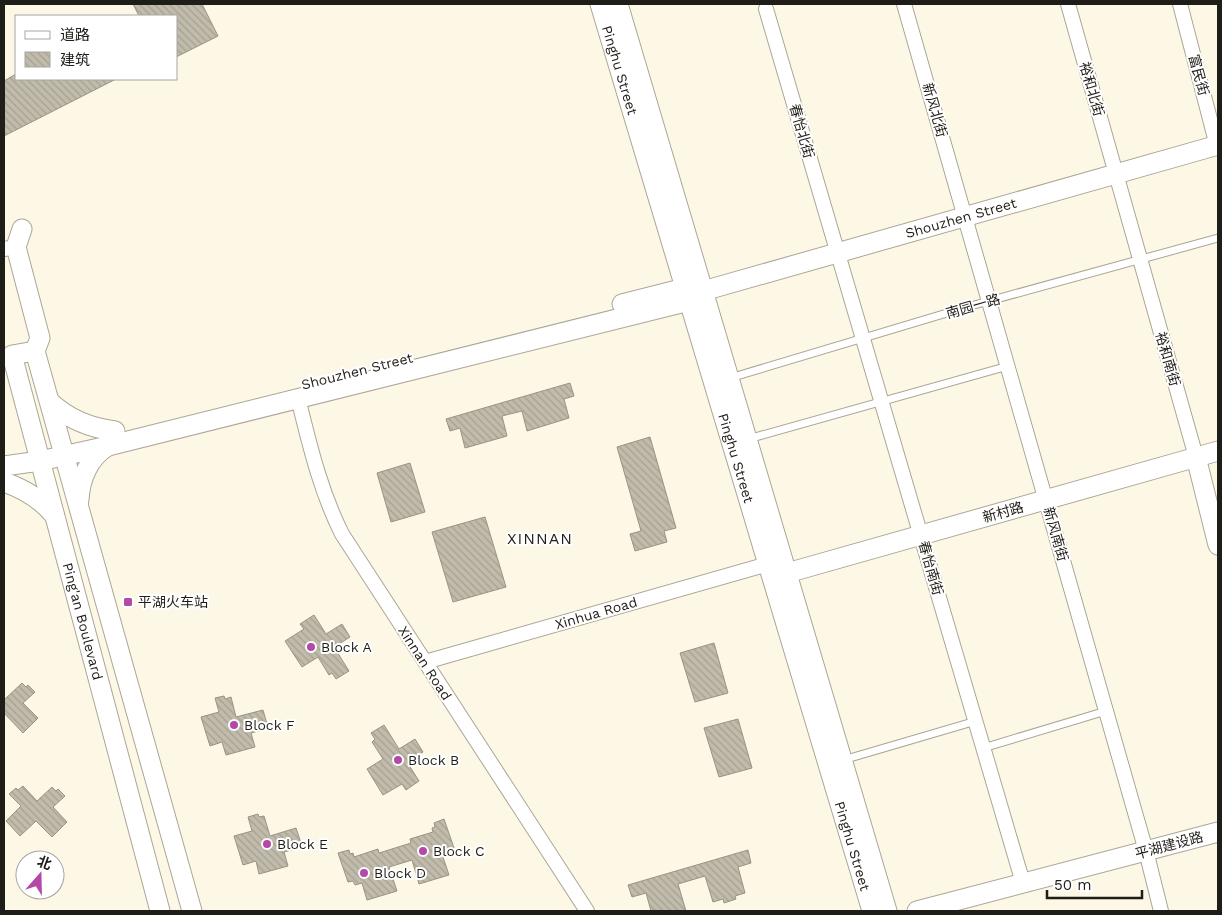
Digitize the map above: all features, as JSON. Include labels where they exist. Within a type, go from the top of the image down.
[{"type":"street","name":"Pinghu Street","points":[[600,4],[693,293],[729,378],[843,760],[874,911]]},
{"type":"street","name":"Pinghu Street","points":[[618,4],[693,293],[768,564],[874,911]]},
{"type":"street","name":"新风北街","points":[[904,4],[965,217]]},
{"type":"street","name":"裕和北街","points":[[1068,4],[1116,174]]},
{"type":"street","name":"富民街","points":[[1180,4],[1218,145]]},
{"type":"street","name":"春怡北街","points":[[766,8],[838,253]]},
{"type":"street","name":"Shouzhen Street","points":[[112,438],[298,398],[693,293],[1218,145]]},
{"type":"street","name":"裕和南街","points":[[1116,174],[1196,457],[1218,546]]},
{"type":"street","name":"新风南街","points":[[965,217],[1146,851],[1161,911]]},
{"type":"street","points":[[10,248],[22,229]]},
{"type":"street","name":"Ping'an Boulevard","points":[[10,248],[40,338],[35,350],[192,911]]},
{"type":"street","name":"春怡南街","points":[[838,253],[1023,883]]},
{"type":"street","name":"Shouzhen Street","points":[[8,465],[693,293]]},
{"type":"street","name":"Ping'an Boulevard","points":[[35,350],[12,354],[160,911]]},
{"type":"street","name":"Xinnan Road","points":[[298,398],[316,470],[328,505],[342,534],[587,911]]},
{"type":"street","points":[[50,402],[59,410],[78,421],[102,429],[112,438],[99,451],[88,468],[81,486],[78,504]]},
{"type":"street","name":"新村路","points":[[787,573],[1218,451]]},
{"type":"street","points":[[4,482],[33,495],[45,504],[55,517]]},
{"type":"street","name":"Xinhua Road","points":[[425,662],[768,564]]},
{"type":"street","name":"平湖建设路","points":[[917,911],[1218,832]]},
{"type":"lane","name":"南园一路","points":[[729,378],[989,301],[1218,238]]},
{"type":"lane","points":[[747,439],[1008,366]]},
{"type":"lane","points":[[983,748],[1106,711]]},
{"type":"lane","points":[[843,760],[976,721]]},
{"type":"building","points":[[133,4],[202,4],[218,36],[178,56],[178,15],[138,15]]},
{"type":"building","points":[[15,75],[15,80],[114,80],[4,136],[4,81]]},
{"type":"building","points":[[570,383],[574,396],[564,399],[569,418],[527,431],[522,411],[502,416],[507,436],[465,448],[460,428],[450,431],[446,419]]},
{"type":"building","points":[[650,437],[676,528],[664,531],[667,542],[635,551],[630,534],[641,531],[617,447]]},
{"type":"building","points":[[410,463],[425,512],[391,522],[377,473]]},
{"type":"building","points":[[485,517],[506,587],[453,602],[432,532]]},
{"type":"building","name":"Block A","points":[[314,615],[326,634],[342,624],[350,637],[334,647],[349,671],[336,679],[332,673],[329,675],[318,657],[302,667],[285,641],[304,629],[300,624]]},
{"type":"building","points":[[714,643],[728,693],[695,702],[680,653]]},
{"type":"building","points":[[22,683],[26,687],[28,685],[35,692],[23,703],[38,718],[23,733],[4,713],[4,700]]},
{"type":"building","name":"Block F","points":[[224,696],[225,699],[231,697],[236,717],[263,710],[267,724],[261,726],[262,730],[251,733],[255,747],[226,755],[222,742],[210,746],[201,717],[219,712],[215,698]]},
{"type":"building","points":[[738,719],[752,768],[719,777],[704,728]]},
{"type":"building","name":"Block B","points":[[384,725],[399,749],[415,739],[423,752],[407,762],[419,781],[406,790],[402,784],[383,795],[367,769],[383,759],[372,742],[375,739],[371,733]]},
{"type":"building","points":[[23,786],[37,801],[52,787],[56,791],[58,789],[65,796],[53,807],[67,822],[52,837],[36,821],[20,836],[6,821],[21,806],[9,794],[16,788],[18,790]]},
{"type":"building","name":"Block E","points":[[258,814],[259,817],[264,816],[270,836],[296,828],[301,843],[294,845],[295,849],[284,852],[288,866],[259,874],[256,861],[243,865],[234,836],[252,831],[248,817]]},
{"type":"building","points":[[444,819],[454,848],[448,850],[450,855],[443,857],[449,875],[419,884],[412,860],[389,867],[397,891],[367,900],[362,883],[355,885],[353,881],[348,882],[338,853],[349,850],[350,854],[353,853],[354,857],[378,849],[379,853],[411,843],[410,839],[433,832],[434,823]]},
{"type":"building","points":[[748,850],[751,863],[738,867],[745,893],[735,896],[736,899],[724,903],[723,899],[713,902],[705,876],[678,884],[686,911],[651,911],[646,893],[632,897],[628,885]]},
{"type":"place","name":"平湖火车站","points":[[128,602]]},
{"type":"place","name":"Block A","points":[[311,647]]},
{"type":"place","name":"Block F","points":[[234,725]]},
{"type":"place","name":"Block B","points":[[398,760]]},
{"type":"place","name":"Block E","points":[[267,844]]},
{"type":"place","name":"Block C","points":[[423,851]]},
{"type":"place","name":"Block D","points":[[364,873]]},
{"type":"district","name":"XINNAN","points":[[540,538]]}]
